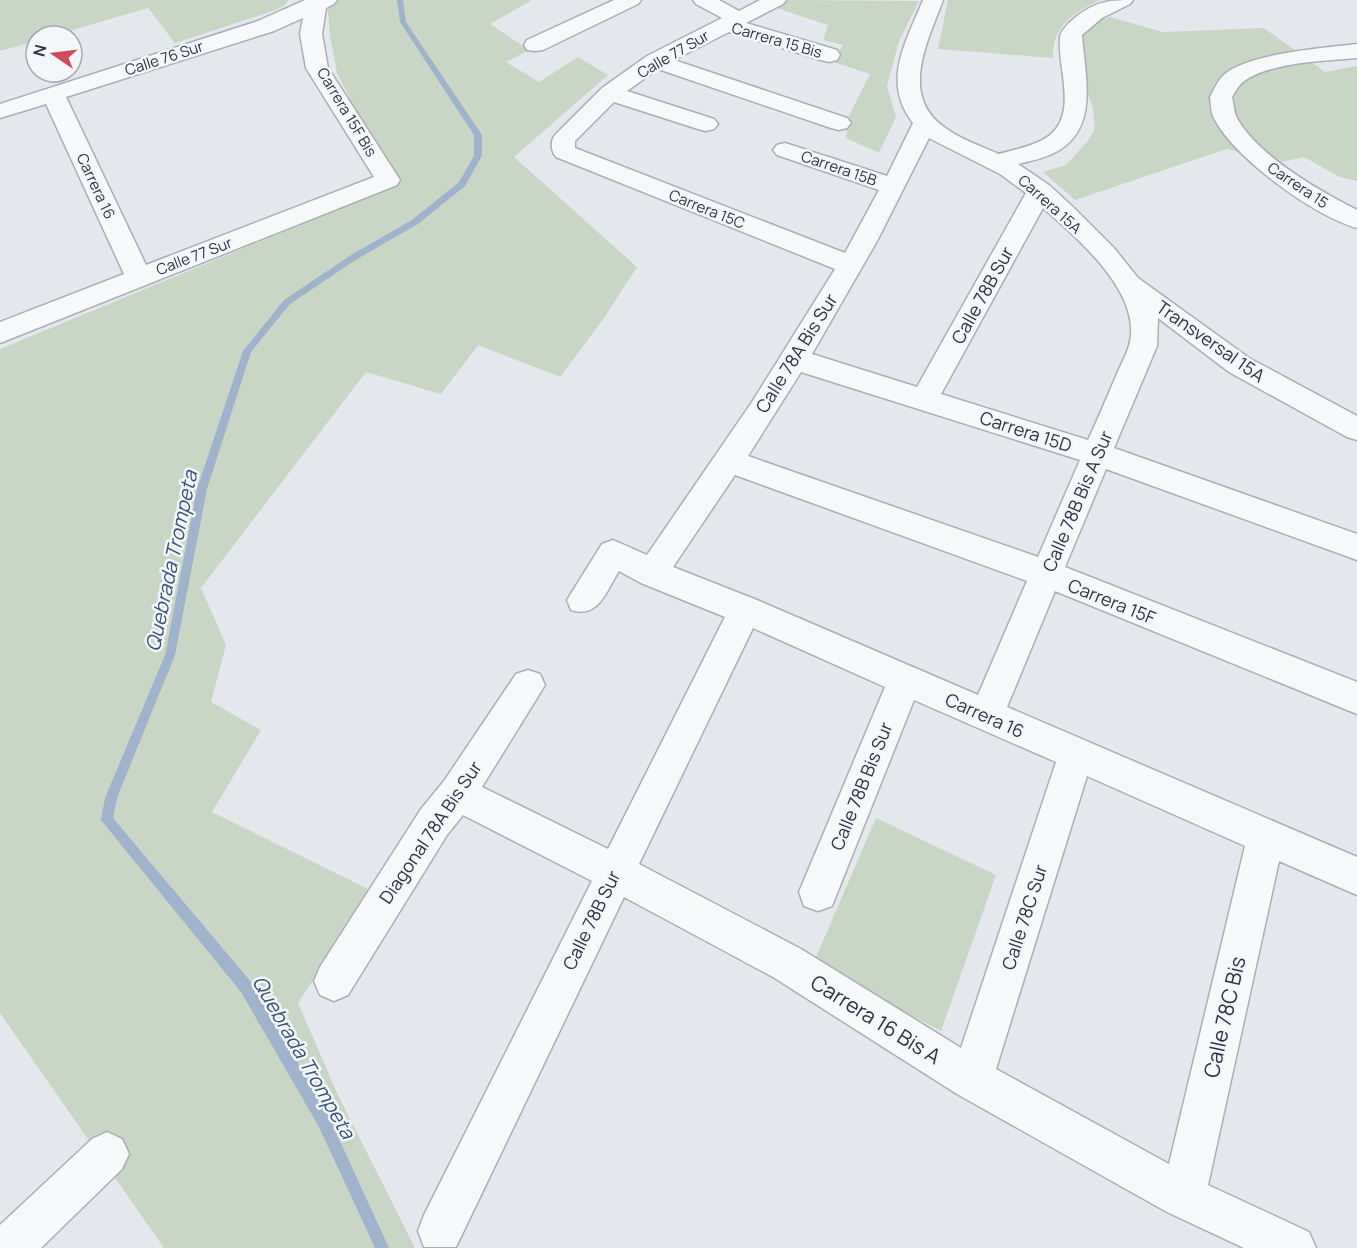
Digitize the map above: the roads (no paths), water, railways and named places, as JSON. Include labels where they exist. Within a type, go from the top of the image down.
[{"type":"street","points":[[535,45],[632,0]]},
{"type":"street","name":"Carrera 15 Bis","points":[[703,0],[731,21],[829,55]]},
{"type":"street","name":"Calle 77 Sur","points":[[564,152],[562,140],[610,93],[655,60],[776,0]]},
{"type":"street","points":[[924,124],[912,105],[907,78],[933,0]]},
{"type":"street","points":[[997,162],[1044,149],[1060,139],[1070,125],[1076,108],[1071,35],[1077,25],[1088,17],[1123,0]]},
{"type":"street","name":"Calle 76 Sur","points":[[0,111],[266,26],[319,2]]},
{"type":"street","name":"Carrera 15F Bis","points":[[319,2],[311,34],[317,68],[388,180]]},
{"type":"street","name":"Carrera 15","points":[[1357,51],[1283,61],[1254,68],[1233,78],[1222,93],[1222,111],[1226,120],[1244,143],[1290,182],[1357,220]]},
{"type":"street","points":[[655,60],[839,123]]},
{"type":"street","points":[[610,93],[706,124]]},
{"type":"street","name":"Carrera 16","points":[[53,94],[139,278]]},
{"type":"street","name":"Carrera 15A","points":[[924,124],[949,140],[997,162],[1040,191],[1116,266],[1131,284]]},
{"type":"street","name":"Calle 78A Bis Sur","points":[[652,573],[729,461],[794,358],[850,265],[924,124]]},
{"type":"street","name":"Carrera 15B","points":[[785,150],[892,186]]},
{"type":"street","name":"Carrera 15C","points":[[564,152],[850,265]]},
{"type":"street","name":"Calle 77 Sur","points":[[0,333],[388,180]]},
{"type":"street","name":"Calle 78B Sur","points":[[924,399],[1040,191]]},
{"type":"street","name":"Transversal 15A","points":[[1131,284],[1239,365],[1357,429]]},
{"type":"street","name":"Calle 78B Bis A Sur","points":[[986,716],[1143,346],[1144,312],[1131,284]]},
{"type":"street","name":"Carrera 15D","points":[[794,358],[1097,454],[1357,547]]},
{"type":"street","name":"Carrera 15F","points":[[729,461],[1047,574],[1357,698]]},
{"type":"street","name":"Carrera 16","points":[[583,600],[613,553],[652,573],[745,610],[1265,838],[1357,876]]},
{"type":"street","name":"Calle 78B Sur","points":[[440,1231],[745,610]]},
{"type":"street","name":"Calle 78B Bis Sur","points":[[818,892],[905,681]]},
{"type":"street","name":"Diagonal 78A Bis Sur","points":[[334,981],[434,822],[457,793],[528,685]]},
{"type":"street","name":"Calle 78C Sur","points":[[972,1079],[1076,755]]},
{"type":"street","name":"Carrera 16 Bis A","points":[[457,793],[615,872],[787,963],[972,1079],[1183,1196],[1293,1248]]},
{"type":"street","name":"Calle 78C Bis","points":[[1183,1196],[1265,838]]},
{"type":"street","points":[[8,1248],[107,1154]]},
{"type":"waterway","name":"Quebrada Trompeta","points":[[382,1248],[324,1122],[246,987],[107,820],[111,798],[170,655],[202,489],[247,351],[287,302],[354,257],[415,222],[462,184],[478,156],[478,135],[403,22],[400,0]]}]
